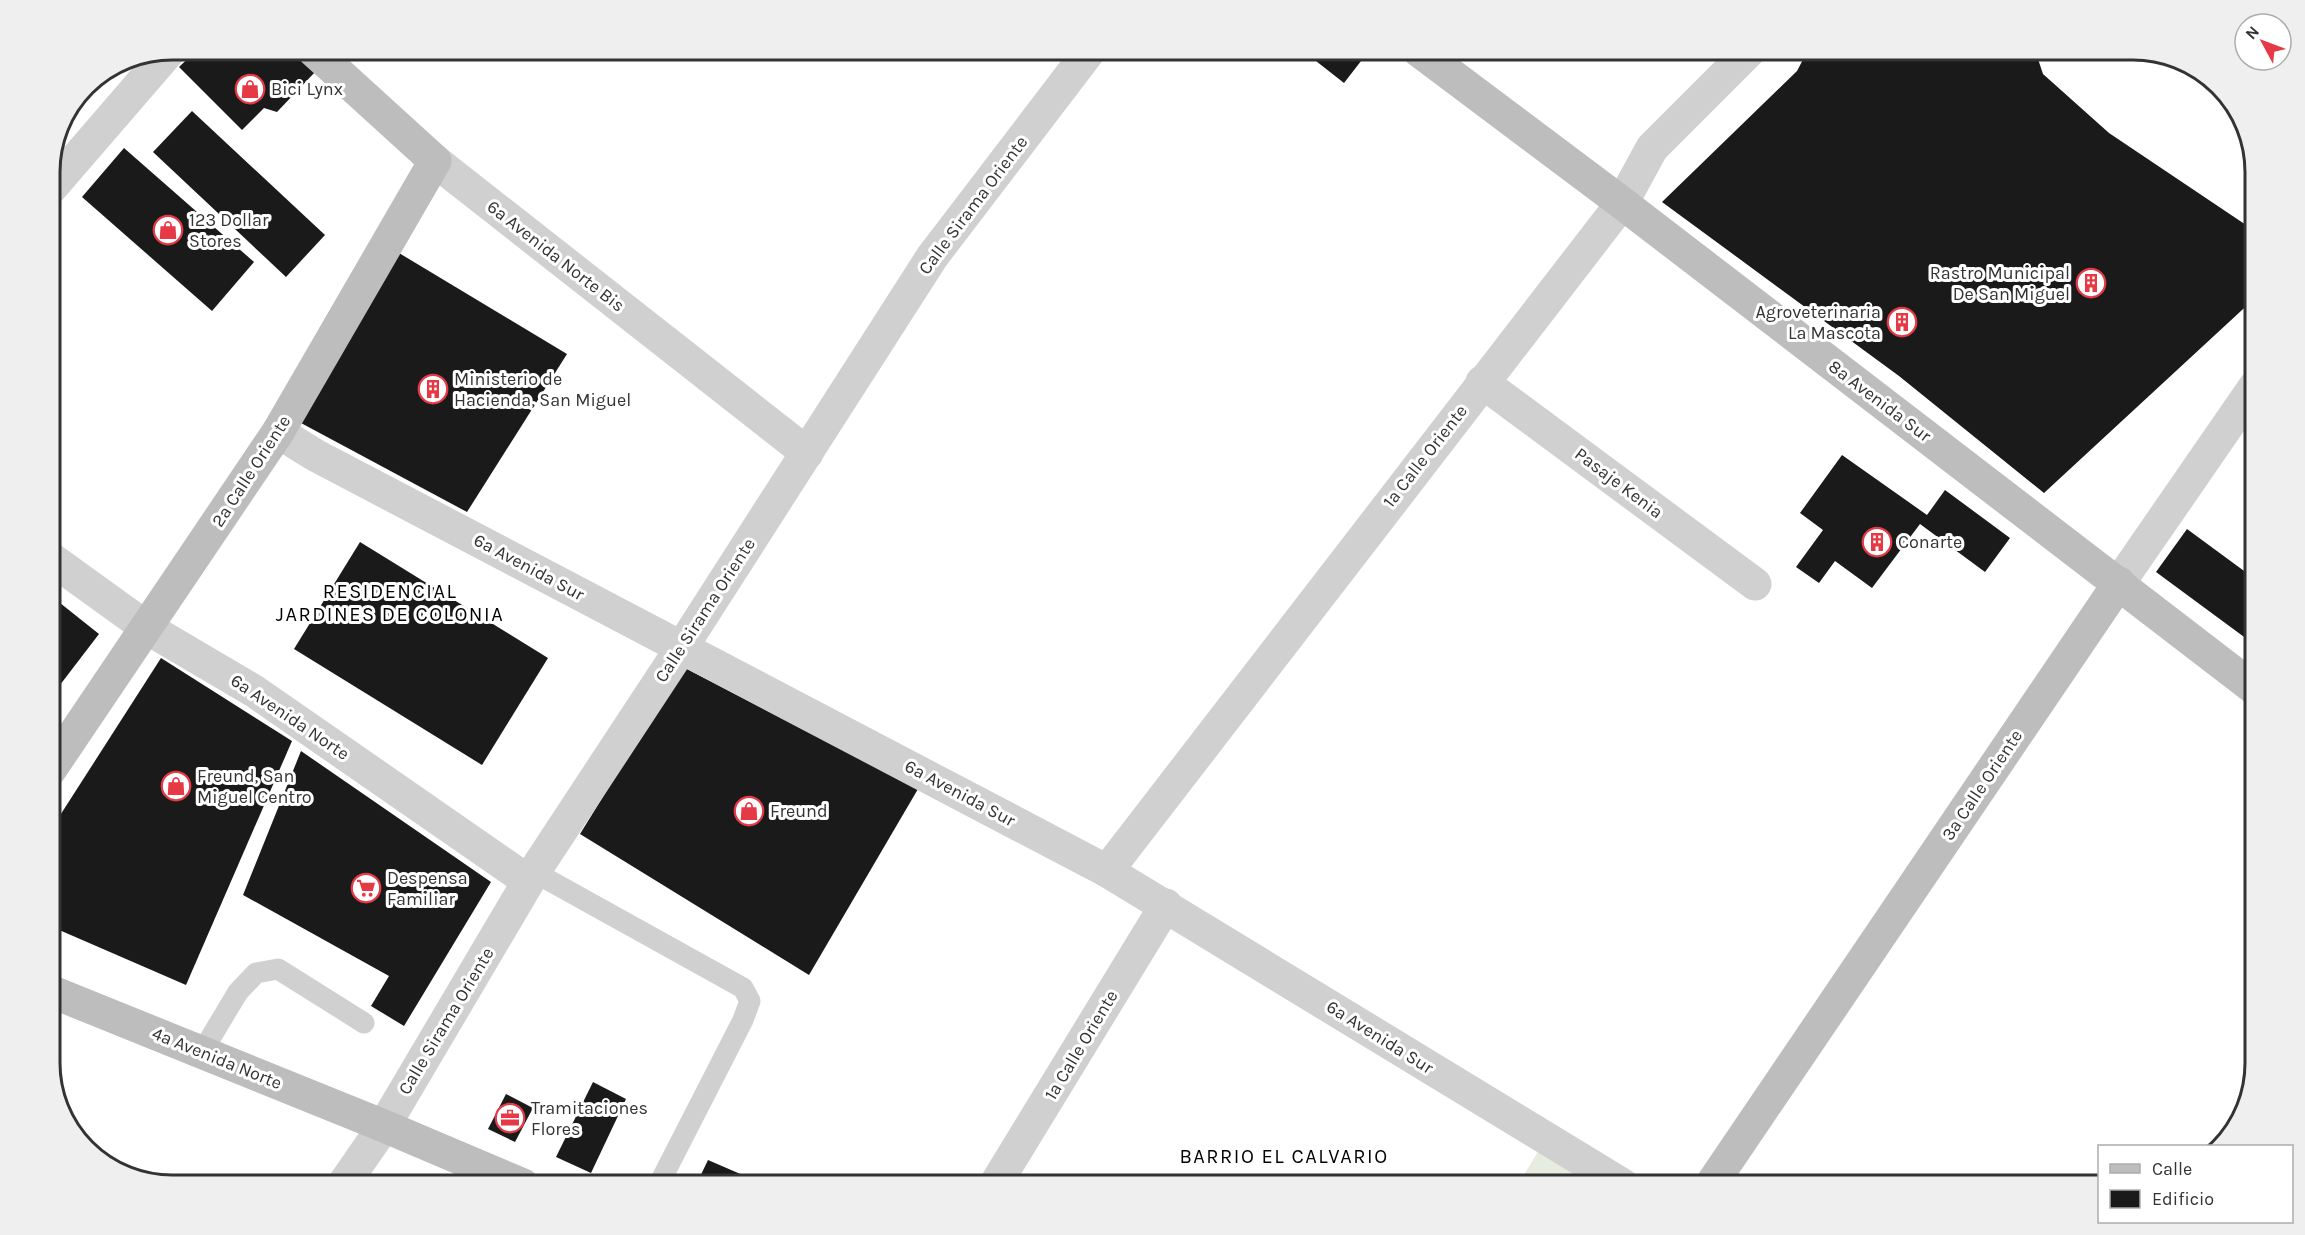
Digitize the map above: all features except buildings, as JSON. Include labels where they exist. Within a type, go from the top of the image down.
[{"type":"street","name":"6a Avenida Norte Bis","points":[[324,60],[435,161],[807,453]]},
{"type":"street","name":"Calle Sirama Oriente","points":[[350,1175],[384,1126],[531,876],[682,647],[932,257],[1082,60]]},
{"type":"street","name":"8a Avenida Sur","points":[[1431,60],[1622,203],[2245,681]]},
{"type":"street","name":"1a Calle Oriente","points":[[1107,871],[1622,203],[1652,148],[1740,60]]},
{"type":"street","points":[[60,177],[161,61]]},
{"type":"street","name":"2a Calle Oriente","points":[[60,755],[278,432],[435,161]]},
{"type":"street","name":"Pasaje Kenia","points":[[1482,382],[1755,584]]},
{"type":"street","name":"3a Calle Oriente","points":[[1718,1175],[2245,400]]},
{"type":"street","name":"6a Avenida Sur","points":[[278,432],[315,455],[1107,871],[1607,1175]]},
{"type":"street","name":"6a Avenida Norte","points":[[60,565],[147,628],[254,691],[531,876]]},
{"type":"street","name":"1a Calle Oriente","points":[[1001,1175],[1166,905]]},
{"type":"street","name":"4a Avenida Norte","points":[[60,994],[499,1175]]},
{"type":"lane","points":[[531,876],[743,988],[750,1001],[744,1020],[664,1175]]},
{"type":"lane","points":[[202,1052],[238,992],[256,973],[278,969],[364,1023]]},
{"type":"shaded area","points":[[1546,1138],[1607,1175],[1524,1175]]},
{"type":"place","name":"Bici Lynx","points":[[250,89]]},
{"type":"place","name":"123 Dollar Stores","points":[[168,230]]},
{"type":"place","name":"Rastro Municipal De San Miguel","points":[[2091,283]]},
{"type":"place","name":"Agroveterinaria La Mascota","points":[[1902,322]]},
{"type":"place","name":"Ministerio de Hacienda, San Miguel","points":[[433,389]]},
{"type":"place","name":"Conarte","points":[[1877,542]]},
{"type":"place","name":"Freund, San Miguel Centro","points":[[176,786]]},
{"type":"place","name":"Freund","points":[[749,811]]},
{"type":"place","name":"Despensa Familiar","points":[[366,888]]},
{"type":"place","name":"Tramitaciones Flores","points":[[510,1118]]},
{"type":"district","name":"RESIDENCIAL JARDINES DE COLONIA","points":[[390,602]]},
{"type":"district","name":"BARRIO EL CALVARIO","points":[[1284,1156]]}]
